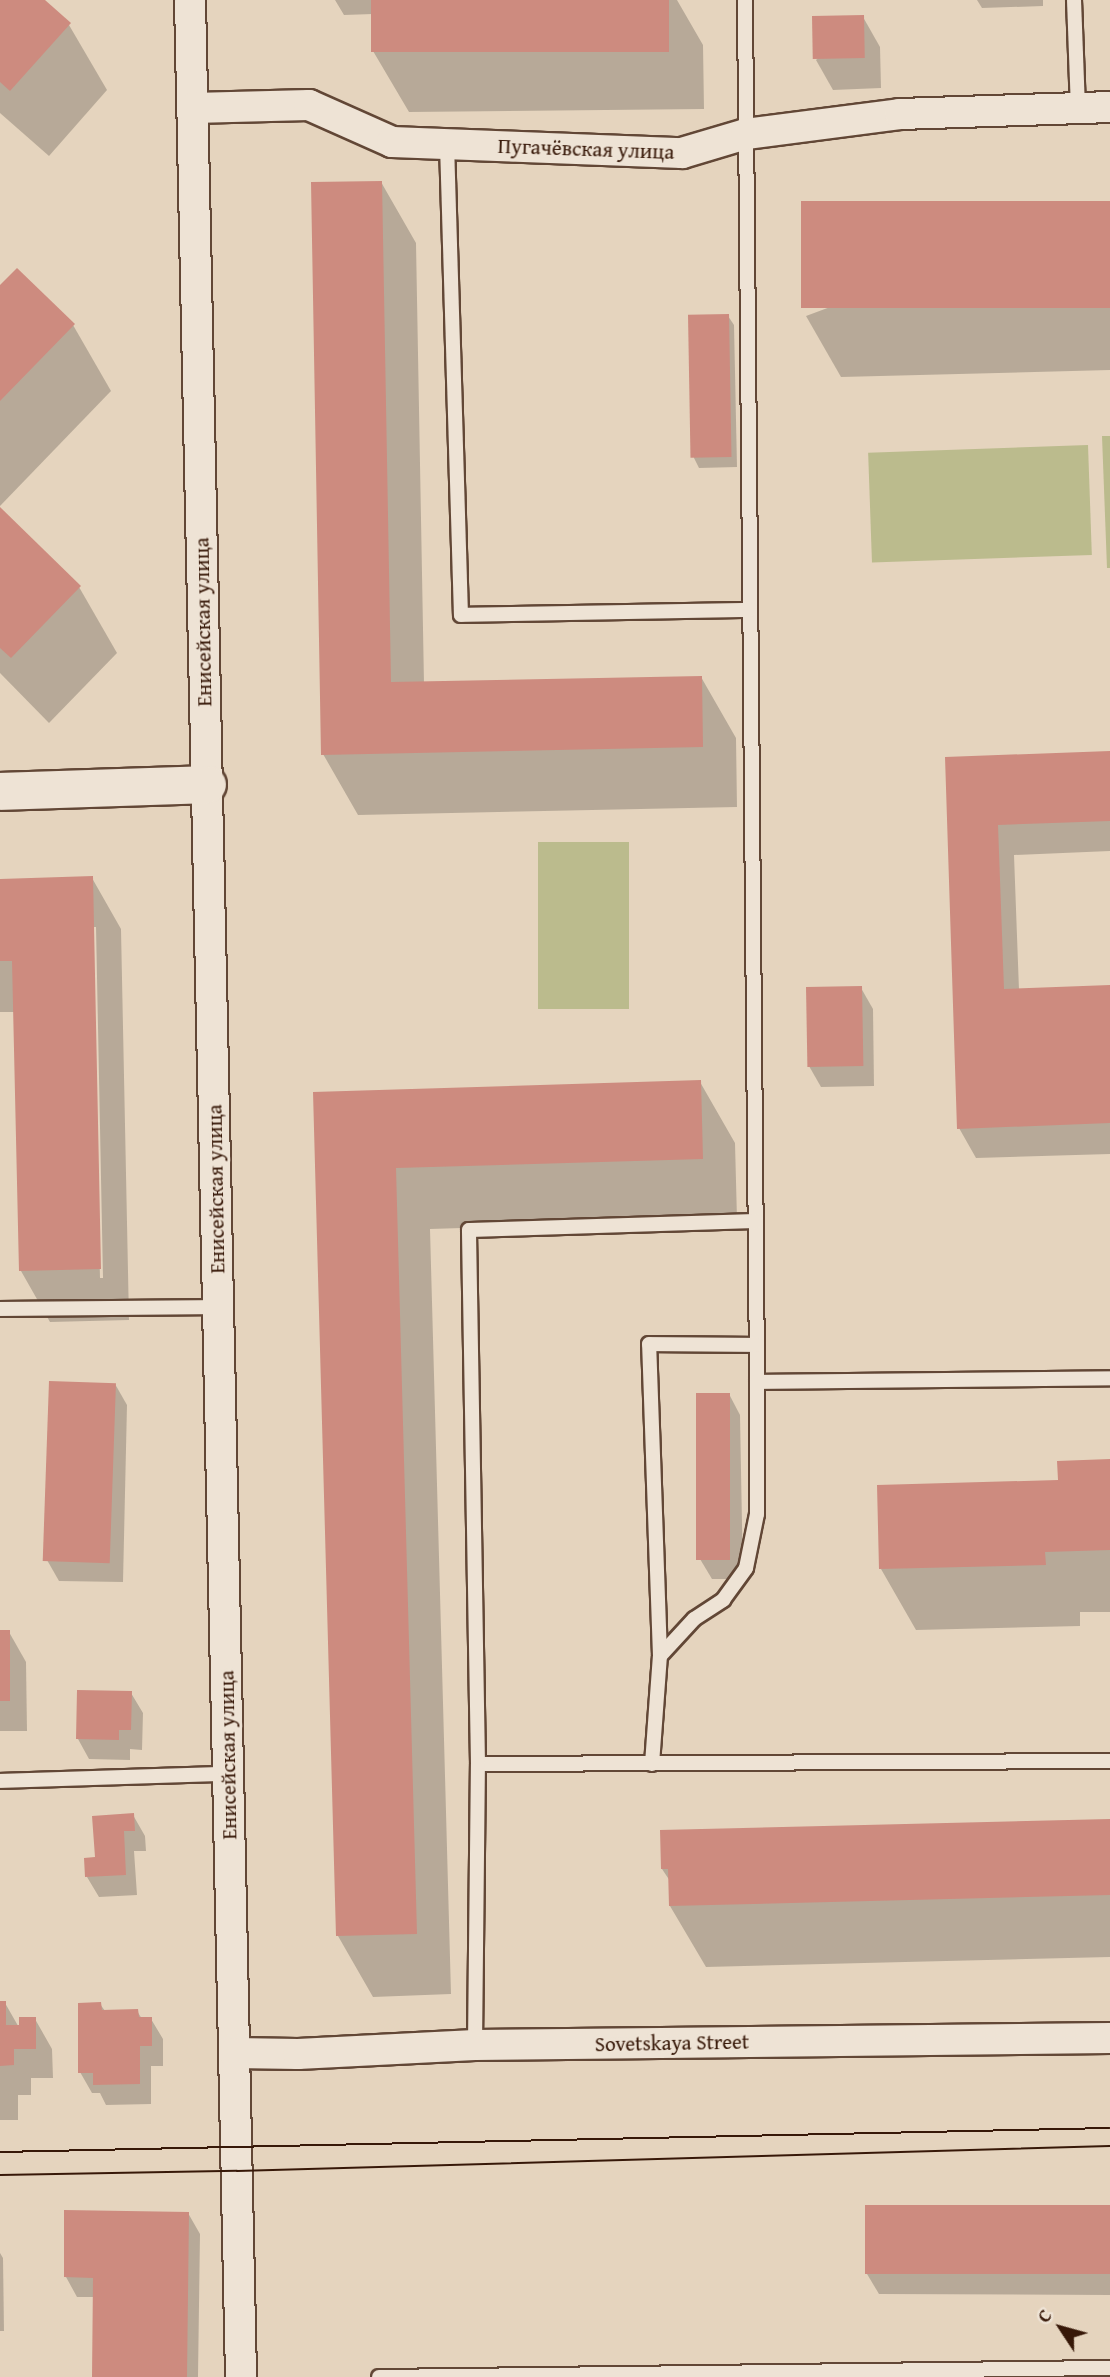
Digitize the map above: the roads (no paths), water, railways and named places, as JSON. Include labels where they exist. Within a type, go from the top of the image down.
[{"type":"street","name":"Енисейская улица","points":[[190,0],[241,2377]]},
{"type":"street","name":"Пугачёвская улица","points":[[193,108],[309,105],[393,142],[682,153],[746,134],[900,114],[1110,107]]},
{"type":"street","points":[[0,791],[207,784]]},
{"type":"street","name":"Sovetskaya Street","points":[[234,2053],[298,2054],[475,2045],[1110,2038]]},
{"type":"lane","points":[[660,1656],[694,1619],[723,1600],[746,1568],[757,1514],[746,0]]},
{"type":"lane","points":[[1074,0],[1078,108]]},
{"type":"lane","points":[[447,144],[461,615],[750,610]]},
{"type":"lane","points":[[475,2045],[478,1764],[469,1230],[756,1221]]},
{"type":"lane","points":[[0,1310],[218,1307]]},
{"type":"lane","points":[[652,1764],[660,1656],[649,1344],[757,1345]]},
{"type":"lane","points":[[757,1382],[1110,1378]]},
{"type":"lane","points":[[478,1764],[1110,1761]]},
{"type":"lane","points":[[0,1781],[228,1774]]},
{"type":"lane","points":[[379,2377],[894,2373],[1110,2368]]},
{"type":"tram line","points":[[0,2152],[1110,2128]]},
{"type":"tram line","points":[[0,2175],[237,2171],[1110,2146]]}]
